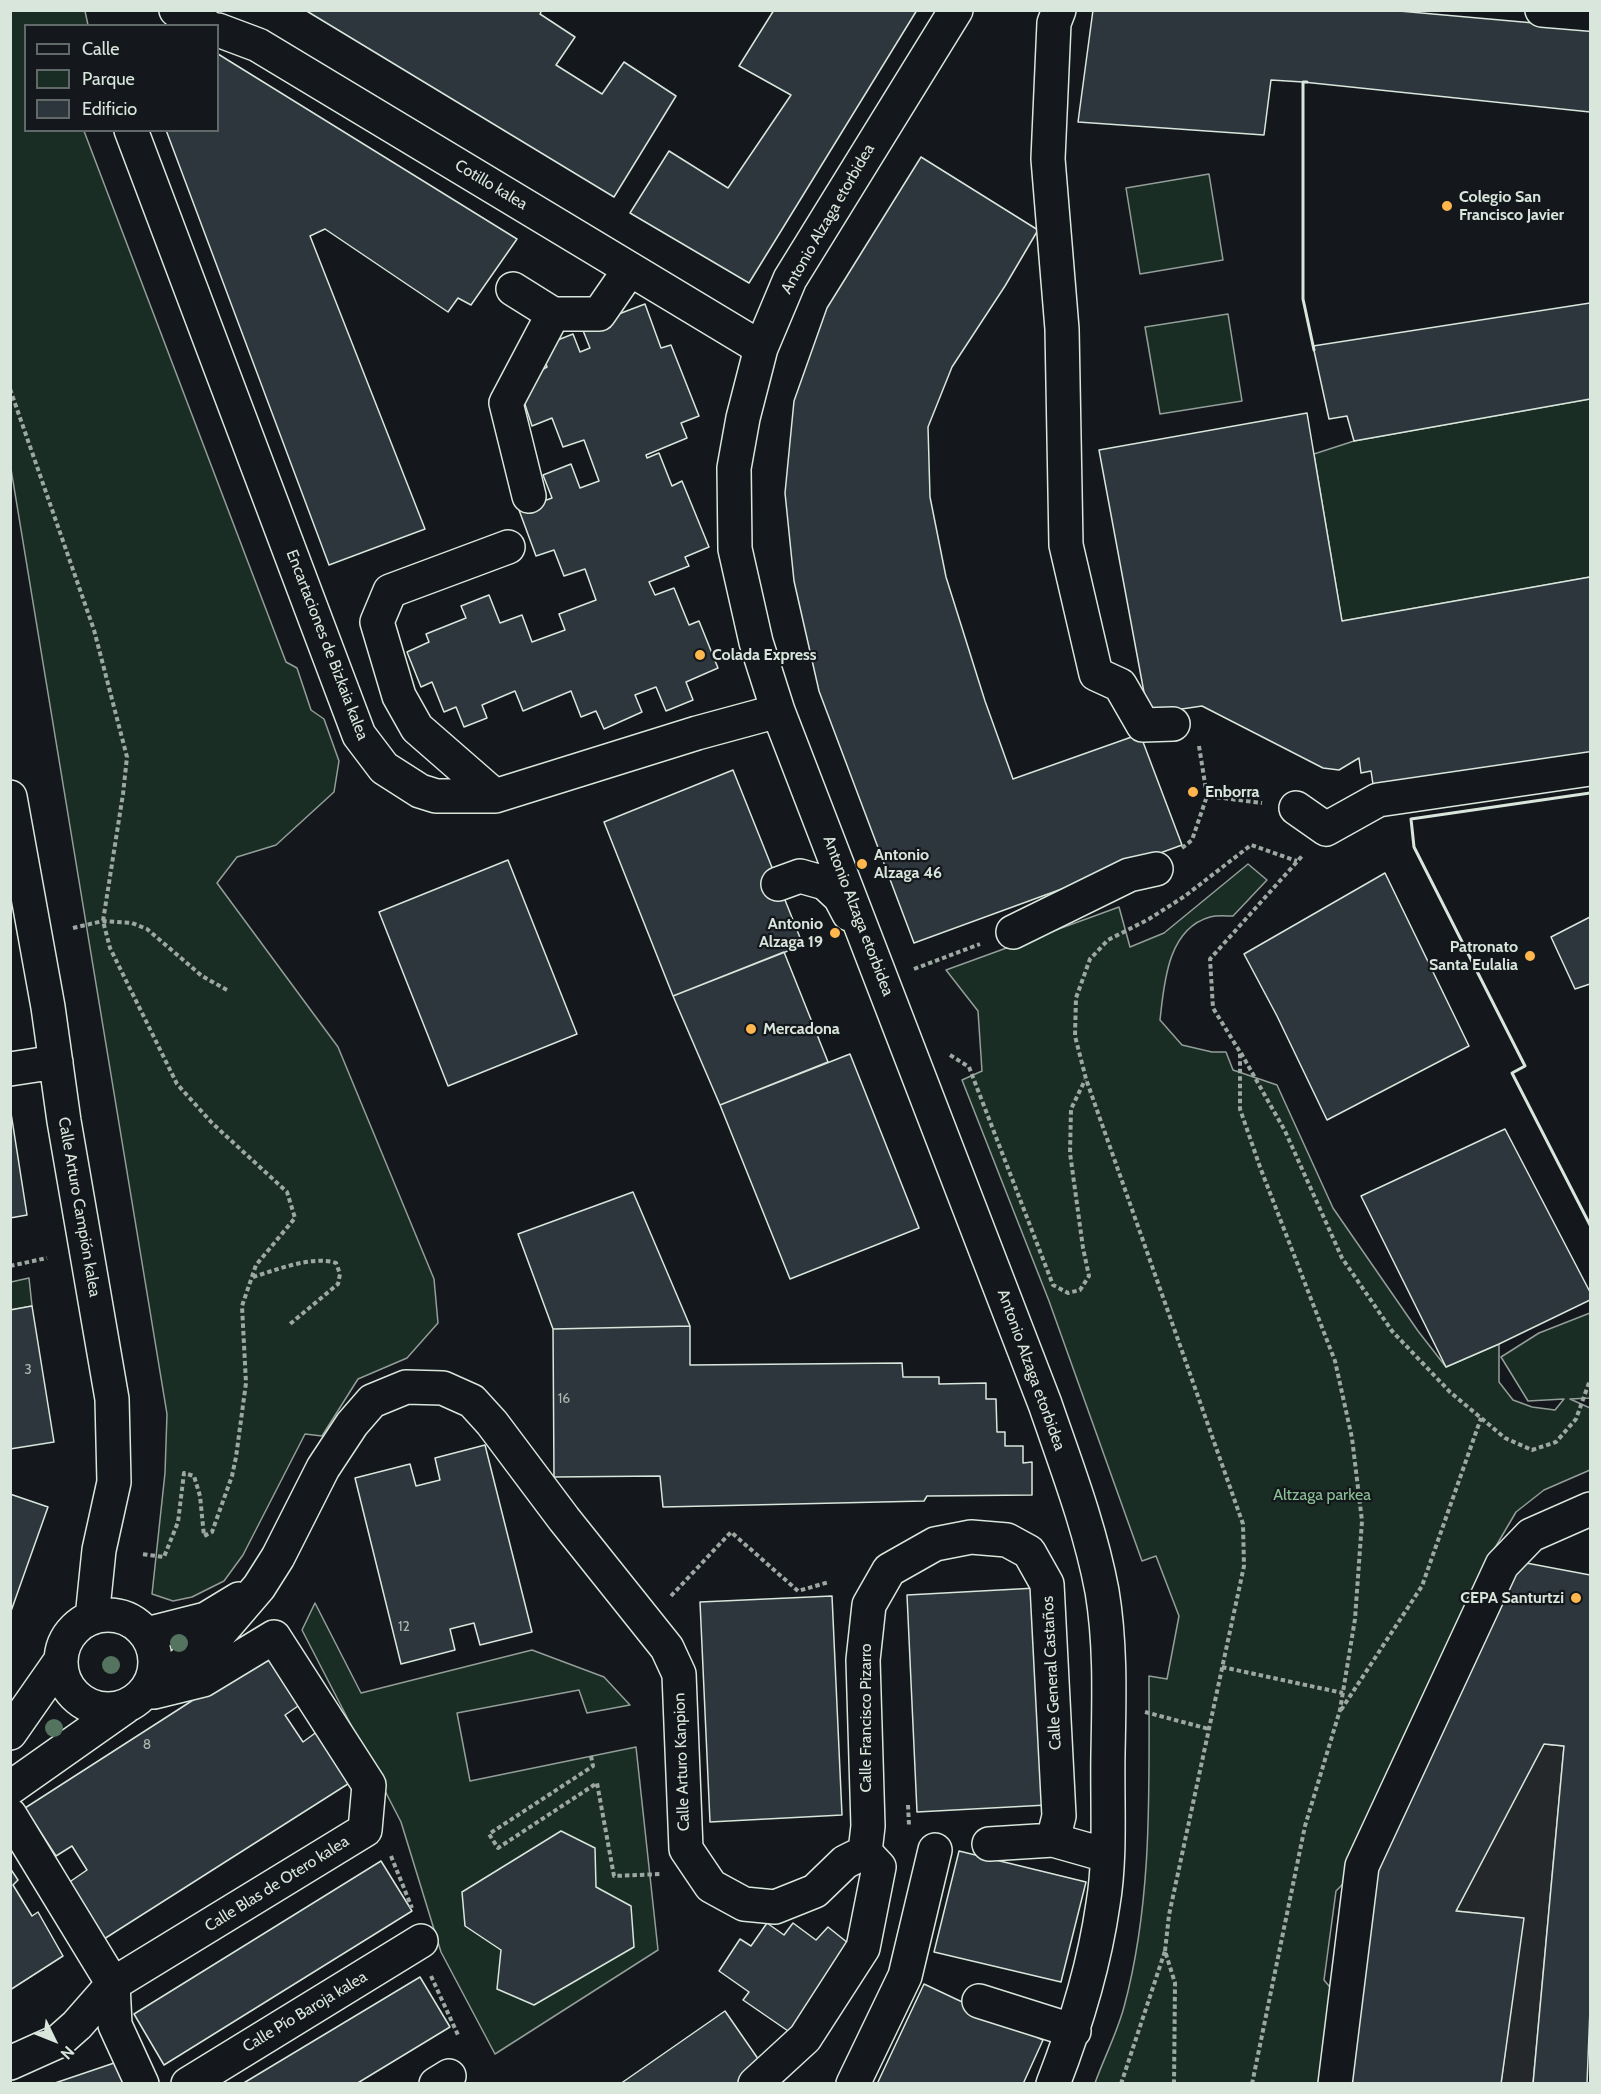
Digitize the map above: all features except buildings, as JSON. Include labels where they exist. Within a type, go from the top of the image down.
[{"type":"street","points":[[156,24],[163,10]]},
{"type":"street","name":"Antonio Alzaga etorbidea","points":[[956,10],[790,279],[761,348],[743,418],[734,468],[735,549],[756,642],[778,711],[802,768],[1045,1404],[1080,1506],[1102,1590],[1108,1634],[1109,1706],[1104,1902],[1090,1974],[1074,2031],[1053,2084]]},
{"type":"street","points":[[1059,10],[1054,23],[1048,159],[1062,329],[1066,545],[1096,674],[1120,685],[1143,725],[1173,724]]},
{"type":"street","points":[[1542,10],[1590,14]]},
{"type":"street","name":"Cotillo kalea","points":[[219,27],[258,45],[761,348]]},
{"type":"street","name":"Encartaciones de Bizkaia kalea","points":[[132,132],[359,735],[384,768],[420,791],[436,796],[495,796],[697,733],[778,711]]},
{"type":"street","points":[[513,289],[553,314],[599,314],[630,269]]},
{"type":"street","points":[[529,496],[506,403],[553,314]]},
{"type":"street","points":[[495,796],[417,728],[399,696],[377,622],[390,591],[508,547]]},
{"type":"street","points":[[802,768],[802,785],[817,830],[817,856],[789,880],[825,883],[840,897],[872,955]]},
{"type":"street","points":[[1296,808],[1326,829],[1378,800],[1590,769]]},
{"type":"street","name":"Calle Arturo Campión kalea","points":[[10,797],[112,1399],[114,1482],[99,1550],[92,1618]]},
{"type":"street","points":[[1013,932],[1130,875],[1156,869]]},
{"type":"street","points":[[10,1069],[56,1062]]},
{"type":"street","name":"Calle Arturo Kanpion","points":[[259,1587],[278,1557],[323,1468],[352,1424],[372,1401],[405,1387],[443,1388],[472,1401],[492,1423],[667,1648],[679,1674],[686,1850],[711,1886],[744,1904],[775,1907],[814,1891],[844,1862],[865,1852]]},
{"type":"street","points":[[1335,2084],[1362,1866],[1502,1565],[1531,1534],[1590,1509]]},
{"type":"street","name":"Calle General Castaños","points":[[934,1544],[971,1537],[1007,1540],[1029,1552],[1047,1584],[1059,1816],[1053,1840]]},
{"type":"street","name":"Calle Francisco Pizarro","points":[[865,1852],[868,1826],[863,1660],[869,1605],[889,1570],[934,1544]]},
{"type":"street","points":[[147,1634],[206,1618],[259,1587]]},
{"type":"street","points":[[10,1788],[211,1643],[259,1587]]},
{"type":"street","points":[[112,1615],[131,1620],[147,1634],[155,1653],[156,1664],[154,1675],[138,1697],[110,1710],[94,1708],[81,1701],[70,1690],[63,1676],[61,1660],[63,1647],[70,1634],[80,1624],[92,1618],[112,1615]]},
{"type":"street","name":"Calle Blas de Otero kalea","points":[[10,2063],[58,2041],[77,2025],[113,1984],[365,1830],[369,1785],[274,1637],[203,1680],[138,1697]]},
{"type":"street","points":[[10,1733],[61,1660]]},
{"type":"street","points":[[10,1815],[113,1984],[115,2025],[142,2084]]},
{"type":"street","points":[[989,1844],[1053,1840],[1106,1855]]},
{"type":"street","points":[[853,2084],[905,1976],[935,1850]]},
{"type":"street","points":[[755,2084],[805,2038],[863,1948],[879,1867],[865,1852]]},
{"type":"street","name":"Calle Pío Baroja kalea","points":[[188,2084],[422,1942]]},
{"type":"street","points":[[979,2001],[1074,2031]]},
{"type":"path","points":[[10,388],[94,630],[127,757],[103,921],[110,948],[177,1084],[212,1123],[287,1192],[295,1218],[256,1265],[242,1306],[246,1383],[232,1476],[212,1532],[204,1536],[200,1496],[194,1476],[184,1473],[178,1522],[164,1557],[141,1554]]},
{"type":"path","points":[[1156,869],[1192,840],[1207,796],[1200,747],[1173,724]]},
{"type":"path","points":[[1207,796],[1296,808]]},
{"type":"path","points":[[1326,829],[1210,959],[1213,1008],[1285,1131],[1342,1258],[1392,1331],[1450,1392],[1505,1438],[1532,1450],[1556,1442],[1576,1419],[1590,1380]]},
{"type":"path","points":[[1121,2084],[1165,1951],[1169,1915],[1244,1566],[1243,1524],[1086,1079],[1076,1036],[1076,998],[1090,959],[1108,940],[1149,919],[1185,896],[1251,845],[1298,861]]},
{"type":"path","points":[[73,928],[103,921],[132,922],[147,929],[202,976],[227,990]]},
{"type":"path","points":[[905,973],[1013,932]]},
{"type":"path","points":[[941,1049],[969,1066],[1053,1285],[1068,1293],[1080,1290],[1089,1276],[1070,1153],[1071,1109],[1086,1079]]},
{"type":"path","points":[[1240,1052],[1240,1109],[1335,1361],[1352,1438],[1362,1521],[1355,1619],[1340,1710],[1305,1826],[1252,2084]]},
{"type":"path","points":[[10,1266],[47,1258]]},
{"type":"path","points":[[252,1277],[313,1261],[327,1260],[336,1263],[340,1274],[338,1284],[290,1324]]},
{"type":"path","points":[[1340,1710],[1422,1586],[1481,1418]]},
{"type":"path","points":[[668,1599],[731,1532],[798,1591],[829,1582]]},
{"type":"path","points":[[1222,1667],[1342,1693]]},
{"type":"path","points":[[1141,1712],[1209,1729]]},
{"type":"path","points":[[591,1756],[593,1766],[489,1834],[493,1841],[498,1848],[597,1783],[615,1876],[667,1873]]},
{"type":"path","points":[[391,1856],[458,2035]]},
{"type":"path","points":[[1165,1951],[1174,1983],[1174,2084]]},
{"type":"green space","points":[[10,11],[85,11],[88,24],[24,24],[24,132],[84,132],[286,662],[297,668],[311,710],[324,719],[339,761],[334,792],[276,845],[237,857],[217,883],[338,1047],[434,1279],[438,1323],[407,1358],[358,1379],[322,1436],[305,1434],[243,1555],[224,1581],[192,1597],[173,1601],[152,1594],[165,1473],[167,1414],[11,469]]},
{"type":"green space","points":[[1209,174],[1223,260],[1140,274],[1126,188]]},
{"type":"green space","points":[[1228,314],[1242,401],[1160,414],[1145,327]]},
{"type":"green space","points":[[1590,399],[1590,577],[1342,621],[1314,454],[1354,441]]},
{"type":"green space","name":"Altzaga parkea","points":[[1248,864],[1267,880],[1233,916],[1210,917],[1196,923],[1185,933],[1170,960],[1163,991],[1160,1020],[1182,1045],[1212,1052],[1226,1052],[1233,1070],[1277,1085],[1333,1208],[1418,1331],[1446,1367],[1499,1344],[1499,1382],[1513,1400],[1532,1407],[1555,1410],[1564,1399],[1528,1401],[1501,1357],[1539,1333],[1590,1313],[1590,1398],[1570,1399],[1590,1408],[1590,1470],[1544,1490],[1516,1512],[1489,1558],[1351,1876],[1336,1891],[1324,1980],[1334,1992],[1323,2083],[1095,2083],[1124,2007],[1140,1926],[1145,1884],[1149,1801],[1149,1676],[1167,1679],[1179,1616],[1156,1556],[1142,1561],[1049,1301],[962,1080],[982,1071],[978,1011],[946,970],[1119,907],[1130,947],[1164,933]]},
{"type":"green space","points":[[29,1278],[32,1306],[11,1310],[11,1282]]},
{"type":"green space","points":[[315,1603],[361,1693],[532,1650],[604,1677],[630,1705],[587,1713],[579,1690],[457,1713],[470,1781],[636,1747],[658,1950],[495,2054],[441,1952],[401,1822],[302,1630]]},
{"type":"shaded area","points":[[1544,1744],[1564,1746],[1533,2083],[1501,2083],[1523,1918],[1456,1911]]},
{"type":"wall","points":[[1307,82],[1303,82],[1303,299],[1314,350]]},
{"type":"wall","points":[[1590,793],[1411,819],[1414,847],[1525,1066],[1512,1073],[1590,1225]]},
{"type":"place","name":"Colegio San Francisco Javier","points":[[1447,206]]},
{"type":"place","name":"Colada Express","points":[[700,655]]},
{"type":"place","name":"Enborra","points":[[1193,792]]},
{"type":"place","name":"Antonio Alzaga 46","points":[[862,864]]},
{"type":"place","name":"Antonio Alzaga 19","points":[[835,933]]},
{"type":"place","name":"Patronato Santa Eulalia","points":[[1530,956]]},
{"type":"place","name":"Mercadona","points":[[751,1029]]},
{"type":"place","name":"CEPA Santurtzi","points":[[1576,1598]]}]
